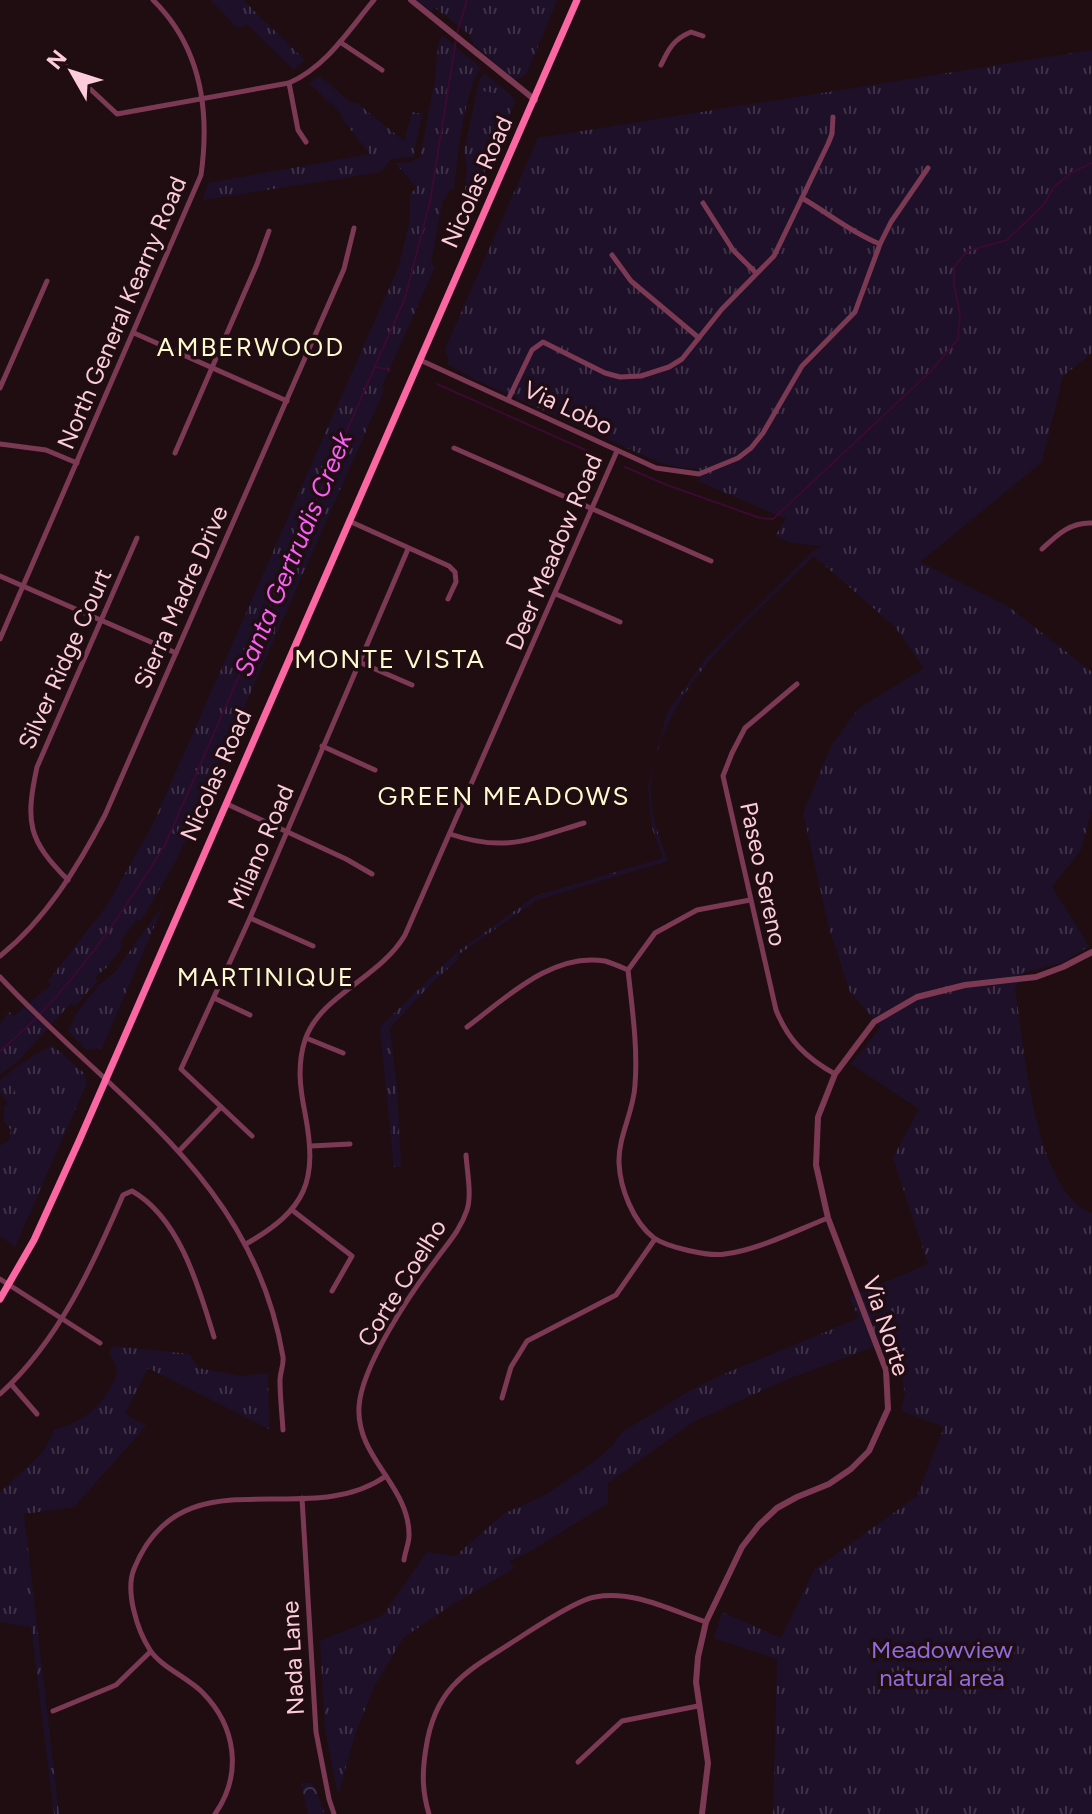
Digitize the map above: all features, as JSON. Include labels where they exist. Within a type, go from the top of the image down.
[{"type":"main road","name":"Nicolas Road","points":[[0,1299],[34,1240],[577,0]]},
{"type":"street","name":"North General Kearny Road","points":[[0,639],[201,175],[205,146],[204,100],[198,73],[172,22],[153,0]]},
{"type":"street","points":[[56,57],[117,114],[204,100],[289,83],[316,67],[374,0]]},
{"type":"street","points":[[411,0],[535,100]]},
{"type":"street","points":[[661,65],[667,49],[678,38],[691,32],[703,36]]},
{"type":"street","points":[[340,42],[382,70]]},
{"type":"street","points":[[289,83],[298,130],[306,142]]},
{"type":"street","points":[[508,400],[532,350],[543,342],[605,373],[620,377],[641,376],[669,367],[682,359],[774,256],[832,134],[833,117]]},
{"type":"street","points":[[802,198],[865,238],[880,244],[891,222],[928,168]]},
{"type":"street","points":[[703,203],[733,250],[756,273]]},
{"type":"street","name":"Sierra Madre Drive","points":[[0,956],[21,939],[68,880],[105,815],[344,269],[354,228]]},
{"type":"street","points":[[175,453],[269,231]]},
{"type":"street","name":"Via Lobo","points":[[420,360],[617,451],[671,472],[704,473],[738,458],[763,433],[802,366],[855,312],[880,244]]},
{"type":"street","points":[[612,255],[631,281],[699,338]]},
{"type":"street","points":[[0,388],[3,373],[47,281]]},
{"type":"street","points":[[134,333],[287,401]]},
{"type":"street","points":[[0,444],[46,450],[77,463]]},
{"type":"street","points":[[454,448],[711,561]]},
{"type":"street","name":"Deer Meadow Road","points":[[246,1244],[274,1228],[292,1210],[305,1188],[311,1146],[299,1077],[306,1038],[319,1015],[330,1004],[376,970],[398,947],[617,451]]},
{"type":"street","points":[[349,521],[449,566],[455,572],[456,582],[448,599]]},
{"type":"street","points":[[1042,549],[1061,531],[1080,522],[1092,523]]},
{"type":"street","name":"Silver Ridge Court","points":[[68,880],[44,856],[34,837],[32,791],[37,767],[137,538]]},
{"type":"street","name":"Milano Road","points":[[252,1136],[181,1069],[250,918],[408,549]]},
{"type":"street","points":[[0,576],[176,653]]},
{"type":"street","points":[[556,594],[620,622]]},
{"type":"street","points":[[359,662],[412,685]]},
{"type":"street","name":"Paseo Sereno","points":[[797,684],[745,728],[723,776],[776,1010],[784,1030],[813,1062],[835,1074]]},
{"type":"street","points":[[322,746],[375,770]]},
{"type":"street","points":[[226,804],[372,874]]},
{"type":"street","points":[[450,834],[491,845],[512,843],[584,823]]},
{"type":"street","points":[[750,900],[697,910],[655,933],[628,970],[635,1037],[636,1089],[626,1120],[619,1162],[625,1194],[634,1213],[655,1239],[699,1253],[724,1255],[828,1218]]},
{"type":"street","points":[[250,918],[313,946]]},
{"type":"street","name":"Via Norte","points":[[702,1814],[708,1763],[698,1706],[698,1657],[706,1622],[742,1547],[759,1525],[777,1508],[829,1484],[851,1469],[869,1451],[888,1409],[886,1370],[828,1218],[816,1165],[818,1117],[835,1074],[874,1022],[917,997],[965,985],[1036,977],[1092,952]]},
{"type":"street","points":[[467,1027],[522,986],[566,963],[605,961],[628,970]]},
{"type":"street","points":[[0,977],[179,1151],[221,1202],[246,1244],[273,1313],[284,1361],[280,1377],[283,1430]]},
{"type":"street","points":[[214,998],[250,1015]]},
{"type":"street","points":[[306,1038],[343,1053]]},
{"type":"street","points":[[179,1151],[221,1107]]},
{"type":"street","points":[[311,1146],[350,1144]]},
{"type":"street","name":"Corte Coelho","points":[[404,1560],[409,1535],[403,1503],[368,1452],[360,1428],[359,1406],[363,1386],[379,1351],[435,1260],[456,1236],[469,1207],[466,1155]]},
{"type":"street","points":[[0,1394],[61,1319],[123,1195],[132,1191],[145,1198],[177,1239],[199,1288],[214,1337]]},
{"type":"street","points":[[292,1210],[352,1256],[332,1291]]},
{"type":"street","points":[[502,1398],[511,1367],[527,1341],[616,1295],[655,1239]]},
{"type":"street","points":[[0,1279],[100,1343]]},
{"type":"street","points":[[11,1384],[37,1414]]},
{"type":"street","points":[[215,1814],[230,1784],[232,1740],[222,1719],[202,1693],[150,1652],[130,1601],[132,1578],[146,1544],[170,1517],[199,1505],[357,1491],[386,1476]]},
{"type":"street","name":"Nada Lane","points":[[302,1498],[316,1732],[334,1814]]},
{"type":"street","points":[[429,1814],[421,1778],[430,1725],[440,1699],[460,1678],[534,1629],[592,1597],[631,1596],[706,1622]]},
{"type":"street","points":[[53,1711],[116,1685],[150,1652]]},
{"type":"street","points":[[578,1762],[622,1721],[698,1706]]},
{"type":"green space","points":[[211,0],[243,0],[305,60],[294,70],[248,25],[237,28]]},
{"type":"green space","points":[[417,0],[557,0],[527,73],[519,79],[513,78],[474,45],[470,35],[434,7],[432,12]]},
{"type":"green space","points":[[442,35],[481,68],[466,109],[454,190],[450,189],[442,203],[431,263],[435,267],[382,386],[385,388],[177,859],[141,921],[137,919],[119,943],[123,946],[95,977],[98,981],[75,1006],[71,1003],[21,1058],[0,1075],[0,1024],[9,1012],[14,1016],[51,985],[48,981],[106,907],[152,826],[398,268],[410,220],[410,195],[416,187],[395,163],[411,162],[420,157]]},
{"type":"green space","name":"Meadowview natural area","points":[[1092,50],[1092,353],[1063,376],[1042,462],[920,562],[1009,607],[1092,672],[1092,809],[1081,850],[1052,887],[1089,946],[1062,963],[1022,973],[1015,989],[1028,1078],[1045,1148],[1057,1177],[1072,1200],[1092,1213],[1092,1814],[773,1814],[777,1659],[714,1638],[722,1612],[781,1638],[814,1570],[917,1496],[944,1427],[901,1411],[905,1394],[894,1339],[783,1381],[693,1422],[608,1483],[608,1503],[510,1561],[514,1568],[403,1638],[374,1687],[355,1735],[338,1795],[325,1729],[320,1641],[383,1615],[427,1552],[455,1556],[505,1513],[547,1494],[595,1461],[622,1432],[724,1374],[859,1318],[849,1297],[928,1264],[893,1158],[919,1109],[851,1064],[881,1027],[850,992],[829,928],[803,813],[831,746],[858,709],[924,668],[895,627],[814,556],[712,658],[671,717],[658,749],[651,784],[653,814],[668,861],[537,900],[458,955],[459,959],[390,1028],[401,1166],[394,1167],[380,1027],[457,952],[535,896],[663,858],[652,828],[648,787],[667,713],[706,658],[821,546],[791,543],[775,536],[786,519],[700,482],[698,469],[656,461],[476,380],[447,364],[449,360],[445,349],[538,138]]},
{"type":"green space","points":[[484,73],[515,102],[465,218],[462,215],[467,168],[464,152],[479,81]]},
{"type":"green space","points":[[320,76],[404,141],[412,112],[422,114],[413,157],[391,159],[381,172],[203,200],[208,183],[370,154],[343,120],[341,113],[309,83]]},
{"type":"green space","points":[[483,91],[499,94],[492,123],[477,119]]},
{"type":"green space","points":[[164,904],[102,1048],[87,1050],[68,1031],[78,1011],[99,985],[114,973]]},
{"type":"green space","points":[[52,1045],[84,1073],[87,1083],[15,1247],[0,1236],[0,1146],[9,1140],[11,1130],[4,1121],[4,1107],[8,1104],[0,1093],[0,1080]]},
{"type":"green space","points":[[24,1077],[31,1080],[34,1087],[31,1094],[24,1097],[17,1094],[14,1087],[17,1080]]},
{"type":"green space","points":[[113,1346],[190,1354],[198,1368],[241,1376],[268,1373],[269,1429],[148,1368],[125,1414],[146,1426],[74,1507],[24,1514],[59,1814],[54,1814],[31,1627],[0,1622],[0,1492],[43,1452],[55,1429],[86,1416],[109,1391],[118,1370],[109,1353]]},
{"type":"green space","points":[[301,1783],[314,1785],[325,1814],[308,1814]]},
{"type":"waterway","name":"Santa Gertrudis Creek","points":[[457,33],[467,0]]},
{"type":"waterway","name":"Santa Gertrudis Creek","points":[[0,1051],[48,1005],[91,955],[165,845],[405,298],[430,202],[456,40]]},
{"type":"waterway","points":[[625,467],[760,518],[773,519],[931,371],[958,339],[960,315],[954,267],[967,251],[1007,240],[1045,203],[1053,188],[1071,173],[1092,163]]},
{"type":"waterway","points":[[376,367],[390,370]]},
{"type":"waterway","points":[[437,384],[601,457]]},
{"type":"district","name":"AMBERWOOD","points":[[251,347]]},
{"type":"district","name":"MONTE VISTA","points":[[390,659]]},
{"type":"district","name":"GREEN MEADOWS","points":[[504,796]]},
{"type":"district","name":"MARTINIQUE","points":[[266,977]]}]
